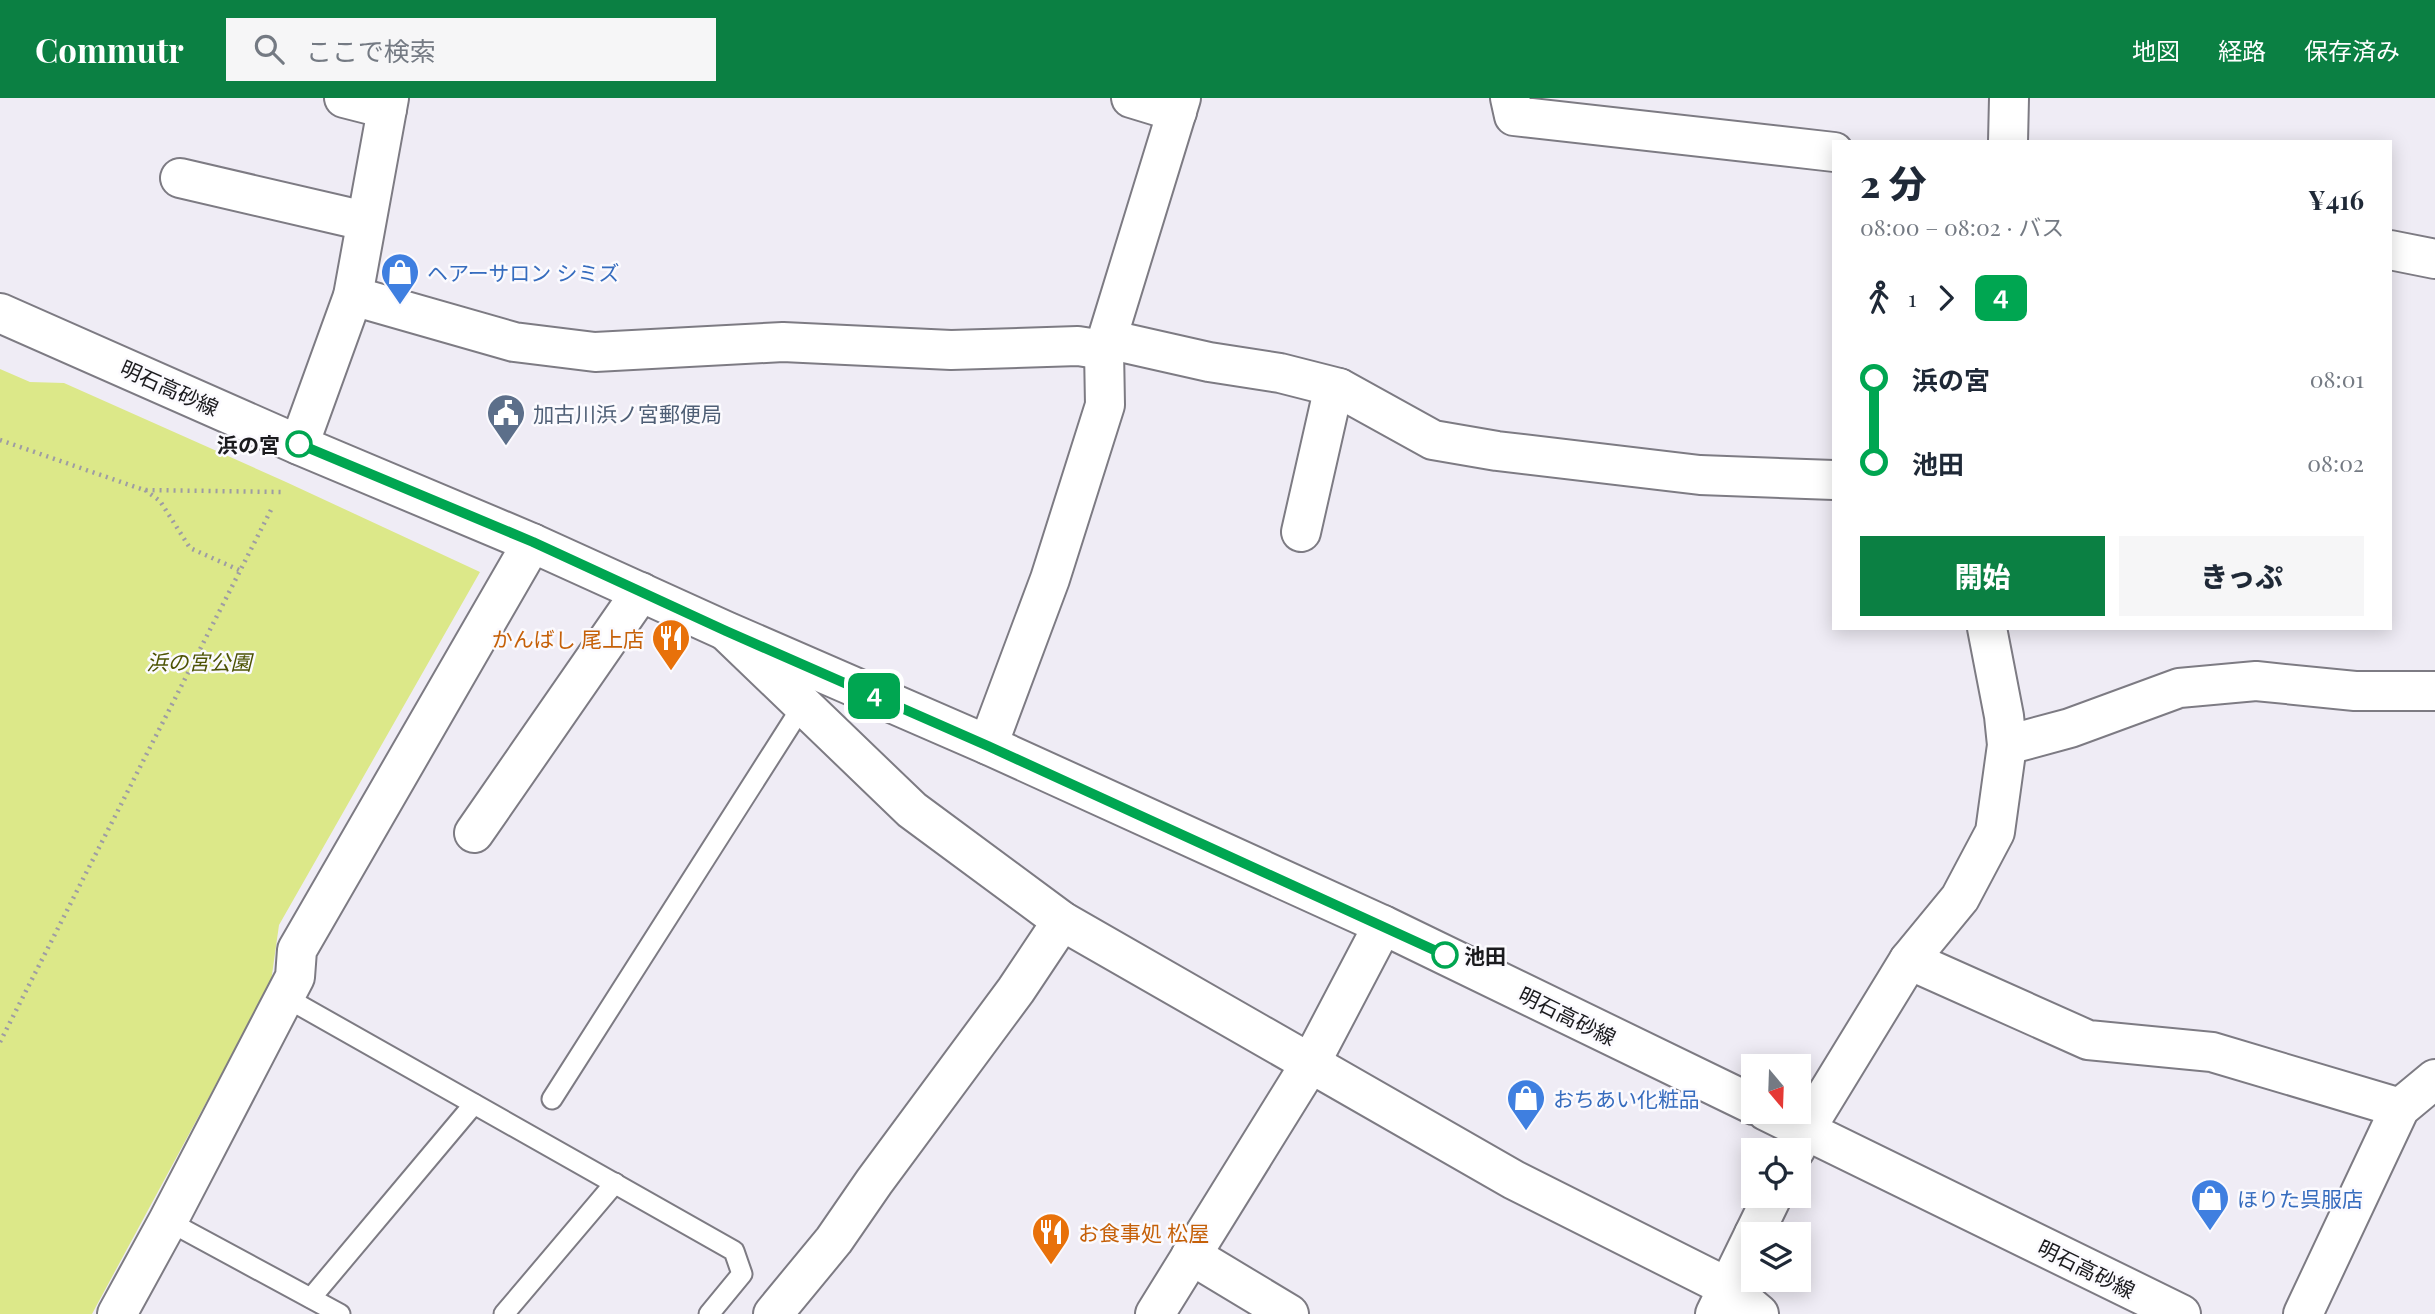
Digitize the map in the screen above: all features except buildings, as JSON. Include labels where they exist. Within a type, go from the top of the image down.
[{"type":"street","points":[[299,444],[353,296],[388,103],[344,98]]},
{"type":"street","points":[[988,746],[1049,579],[1105,405],[1105,344],[1179,105],[1131,98]]},
{"type":"street","points":[[1510,98],[1514,116],[1832,152]]},
{"type":"street","points":[[2008,140],[2009,98]]},
{"type":"street","points":[[180,178],[365,221]]},
{"type":"street","points":[[2392,250],[2435,259]]},
{"type":"street","points":[[353,296],[514,342],[595,352],[783,342],[951,350],[1105,344],[1280,373],[1339,388],[1433,440],[1497,451],[1700,475],[1832,480]]},
{"type":"street","name":"明石高砂線","points":[[0,313],[299,444],[533,542],[726,631],[988,746],[1383,925],[1741,1099]]},
{"type":"street","points":[[1301,532],[1330,404],[1339,388]]},
{"type":"street","points":[[117,1314],[295,977],[297,950],[533,542]]},
{"type":"street","points":[[474,833],[641,592]]},
{"type":"street","points":[[1801,1138],[1909,960],[1960,898],[1995,832],[2007,745],[1987,630]]},
{"type":"street","points":[[726,631],[912,810],[1062,921],[1721,1301],[1759,1314]]},
{"type":"street","points":[[2007,745],[2070,728],[2179,688],[2256,681],[2355,691],[2435,691]]},
{"type":"street","points":[[773,1314],[834,1240],[1016,990],[1062,921]]},
{"type":"street","points":[[1155,1314],[1310,1064],[1383,925]]},
{"type":"street","points":[[1909,960],[2088,1040],[2212,1052],[2400,1108]]},
{"type":"street","points":[[2303,1314],[2400,1108],[2435,1079]]},
{"type":"street","name":"明石高砂線","points":[[1781,1124],[1798,1138]]},
{"type":"street","name":"明石高砂線","points":[[1811,1145],[2181,1314]]},
{"type":"street","points":[[1191,1255],[1289,1314]]},
{"type":"street","points":[[1721,1301],[1741,1260]]},
{"type":"lane","points":[[552,1099],[803,705]]},
{"type":"lane","points":[[285,997],[734,1251],[742,1274],[709,1314]]},
{"type":"lane","points":[[312,1298],[474,1104]]},
{"type":"lane","points":[[504,1314],[615,1183]]},
{"type":"lane","points":[[168,1221],[340,1314]]},
{"type":"path","points":[[0,440],[144,489],[281,492]]},
{"type":"path","points":[[144,489],[160,501],[190,548],[239,570]]},
{"type":"path","points":[[0,1042],[273,506]]},
{"type":"green space","name":"浜の宮公園","points":[[0,369],[30,382],[64,383],[480,572],[279,925],[271,982],[92,1314],[0,1314]]},
{"type":"bus line","name":"４","points":[[299,444],[533,542],[1445,955]]},
{"type":"place","name":"ヘアーサロン シミズ","points":[[400,306]]},
{"type":"place","name":"浜の宮","points":[[299,444]]},
{"type":"place","name":"加古川浜ノ宮郵便局","points":[[506,447]]},
{"type":"place","name":"かんばし 尾上店","points":[[671,672]]},
{"type":"place","name":"池田","points":[[1445,955]]},
{"type":"place","name":"おちあい化粧品","points":[[1526,1132]]},
{"type":"place","name":"ほりた呉服店","points":[[2210,1232]]},
{"type":"place","name":"お食事処 松屋","points":[[1051,1266]]}]
